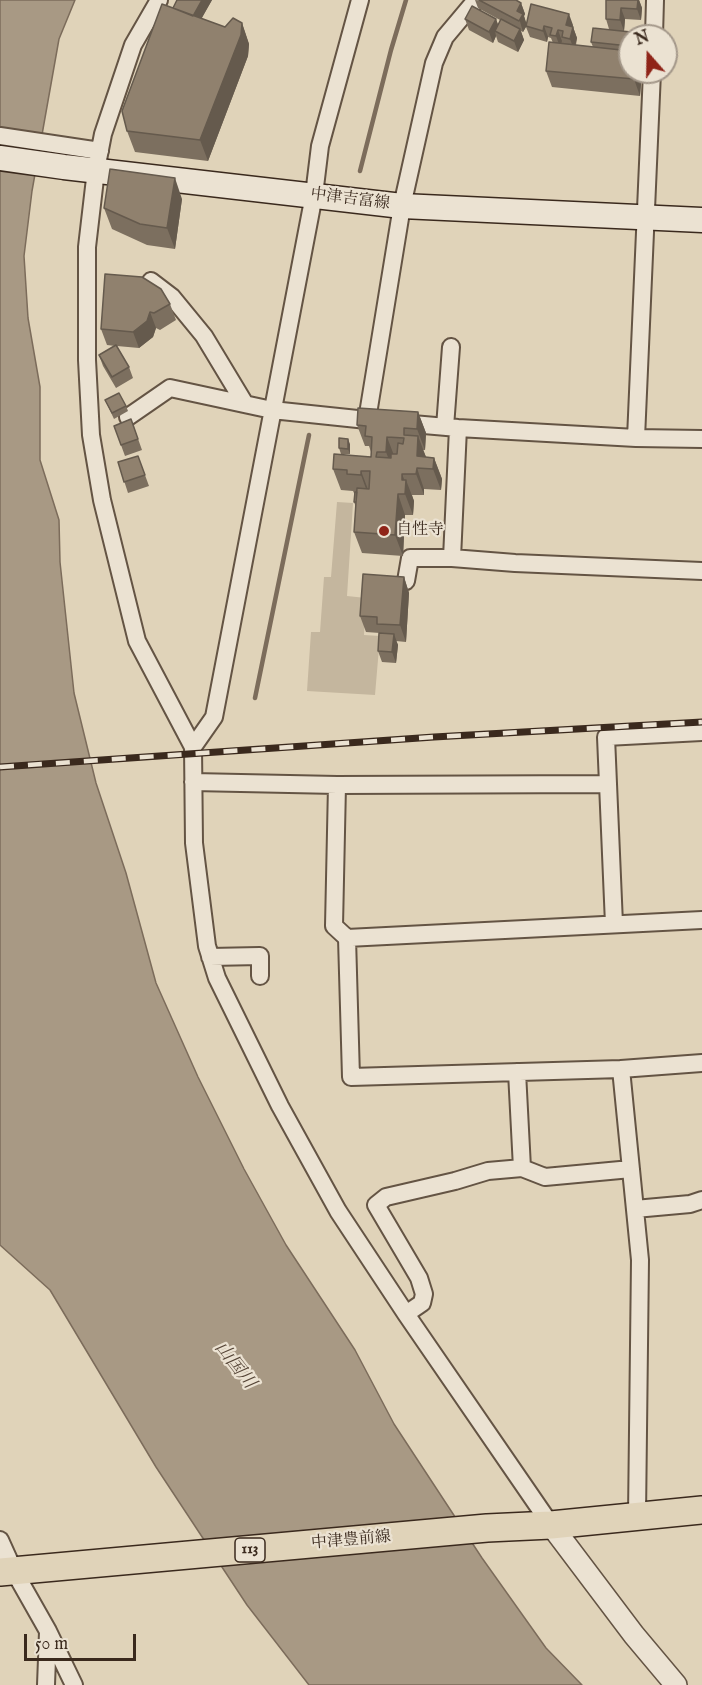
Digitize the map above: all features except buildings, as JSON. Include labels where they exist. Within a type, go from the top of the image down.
[{"type":"main road","name":"中津吉富線","points":[[0,158],[98,161],[314,195],[402,206],[702,220]]},
{"type":"main road","name":"中津豊前線","points":[[7,1572],[702,1510]]},
{"type":"street","points":[[159,0],[133,45],[103,134],[87,247],[87,360],[91,435],[102,500],[137,641],[194,747],[194,843],[210,957],[217,978],[280,1106],[338,1211],[551,1525],[634,1635],[676,1685]]},
{"type":"street","points":[[194,747],[214,717],[314,195],[320,146],[360,0]]},
{"type":"street","points":[[367,420],[402,206],[434,63],[445,37],[476,0]]},
{"type":"street","points":[[654,24],[655,0]]},
{"type":"street","points":[[636,438],[652,84]]},
{"type":"street","points":[[0,136],[98,161]]},
{"type":"street","points":[[151,281],[172,297],[204,336],[244,404]]},
{"type":"street","points":[[451,346],[452,558]]},
{"type":"street","points":[[128,417],[170,388],[272,410],[367,420],[636,438],[702,439]]},
{"type":"street","points":[[406,581],[410,558],[452,558],[702,571]]},
{"type":"street","points":[[614,924],[606,736],[702,732]]},
{"type":"street","points":[[193,782],[337,785],[608,784]]},
{"type":"street","points":[[337,785],[334,926],[347,938],[351,1077],[621,1069],[702,1063]]},
{"type":"street","points":[[347,938],[702,920]]},
{"type":"street","points":[[210,957],[260,957],[260,976]]},
{"type":"street","points":[[621,1069],[640,1260],[637,1516]]},
{"type":"street","points":[[517,1072],[522,1168]]},
{"type":"street","points":[[406,1314],[422,1303],[424,1294],[419,1278],[376,1205],[386,1197],[488,1171],[522,1168],[545,1177],[631,1169]]},
{"type":"street","points":[[635,1209],[690,1204],[702,1200]]},
{"type":"street","points":[[0,1540],[7,1572],[48,1631],[74,1685]]},
{"type":"street","points":[[46,1685],[48,1631]]},
{"type":"shaded area","points":[[337,502],[353,503],[347,596],[366,598],[364,635],[380,636],[375,695],[307,691],[311,632],[320,632],[324,577],[331,577]]},
{"type":"water","name":"山国川","points":[[0,0],[75,0],[59,39],[32,191],[24,256],[28,318],[40,387],[40,460],[59,520],[60,562],[74,693],[96,783],[126,873],[156,983],[198,1077],[244,1169],[286,1245],[355,1350],[394,1424],[482,1558],[546,1648],[582,1685],[309,1685],[247,1605],[156,1467],[50,1290],[0,1245]]},
{"type":"waterway","points":[[360,171],[406,0]]},
{"type":"waterway","points":[[255,698],[309,435]]},
{"type":"railway","points":[[0,767],[434,737],[702,722]]},
{"type":"place","name":"自性寺","points":[[384,531]]}]
